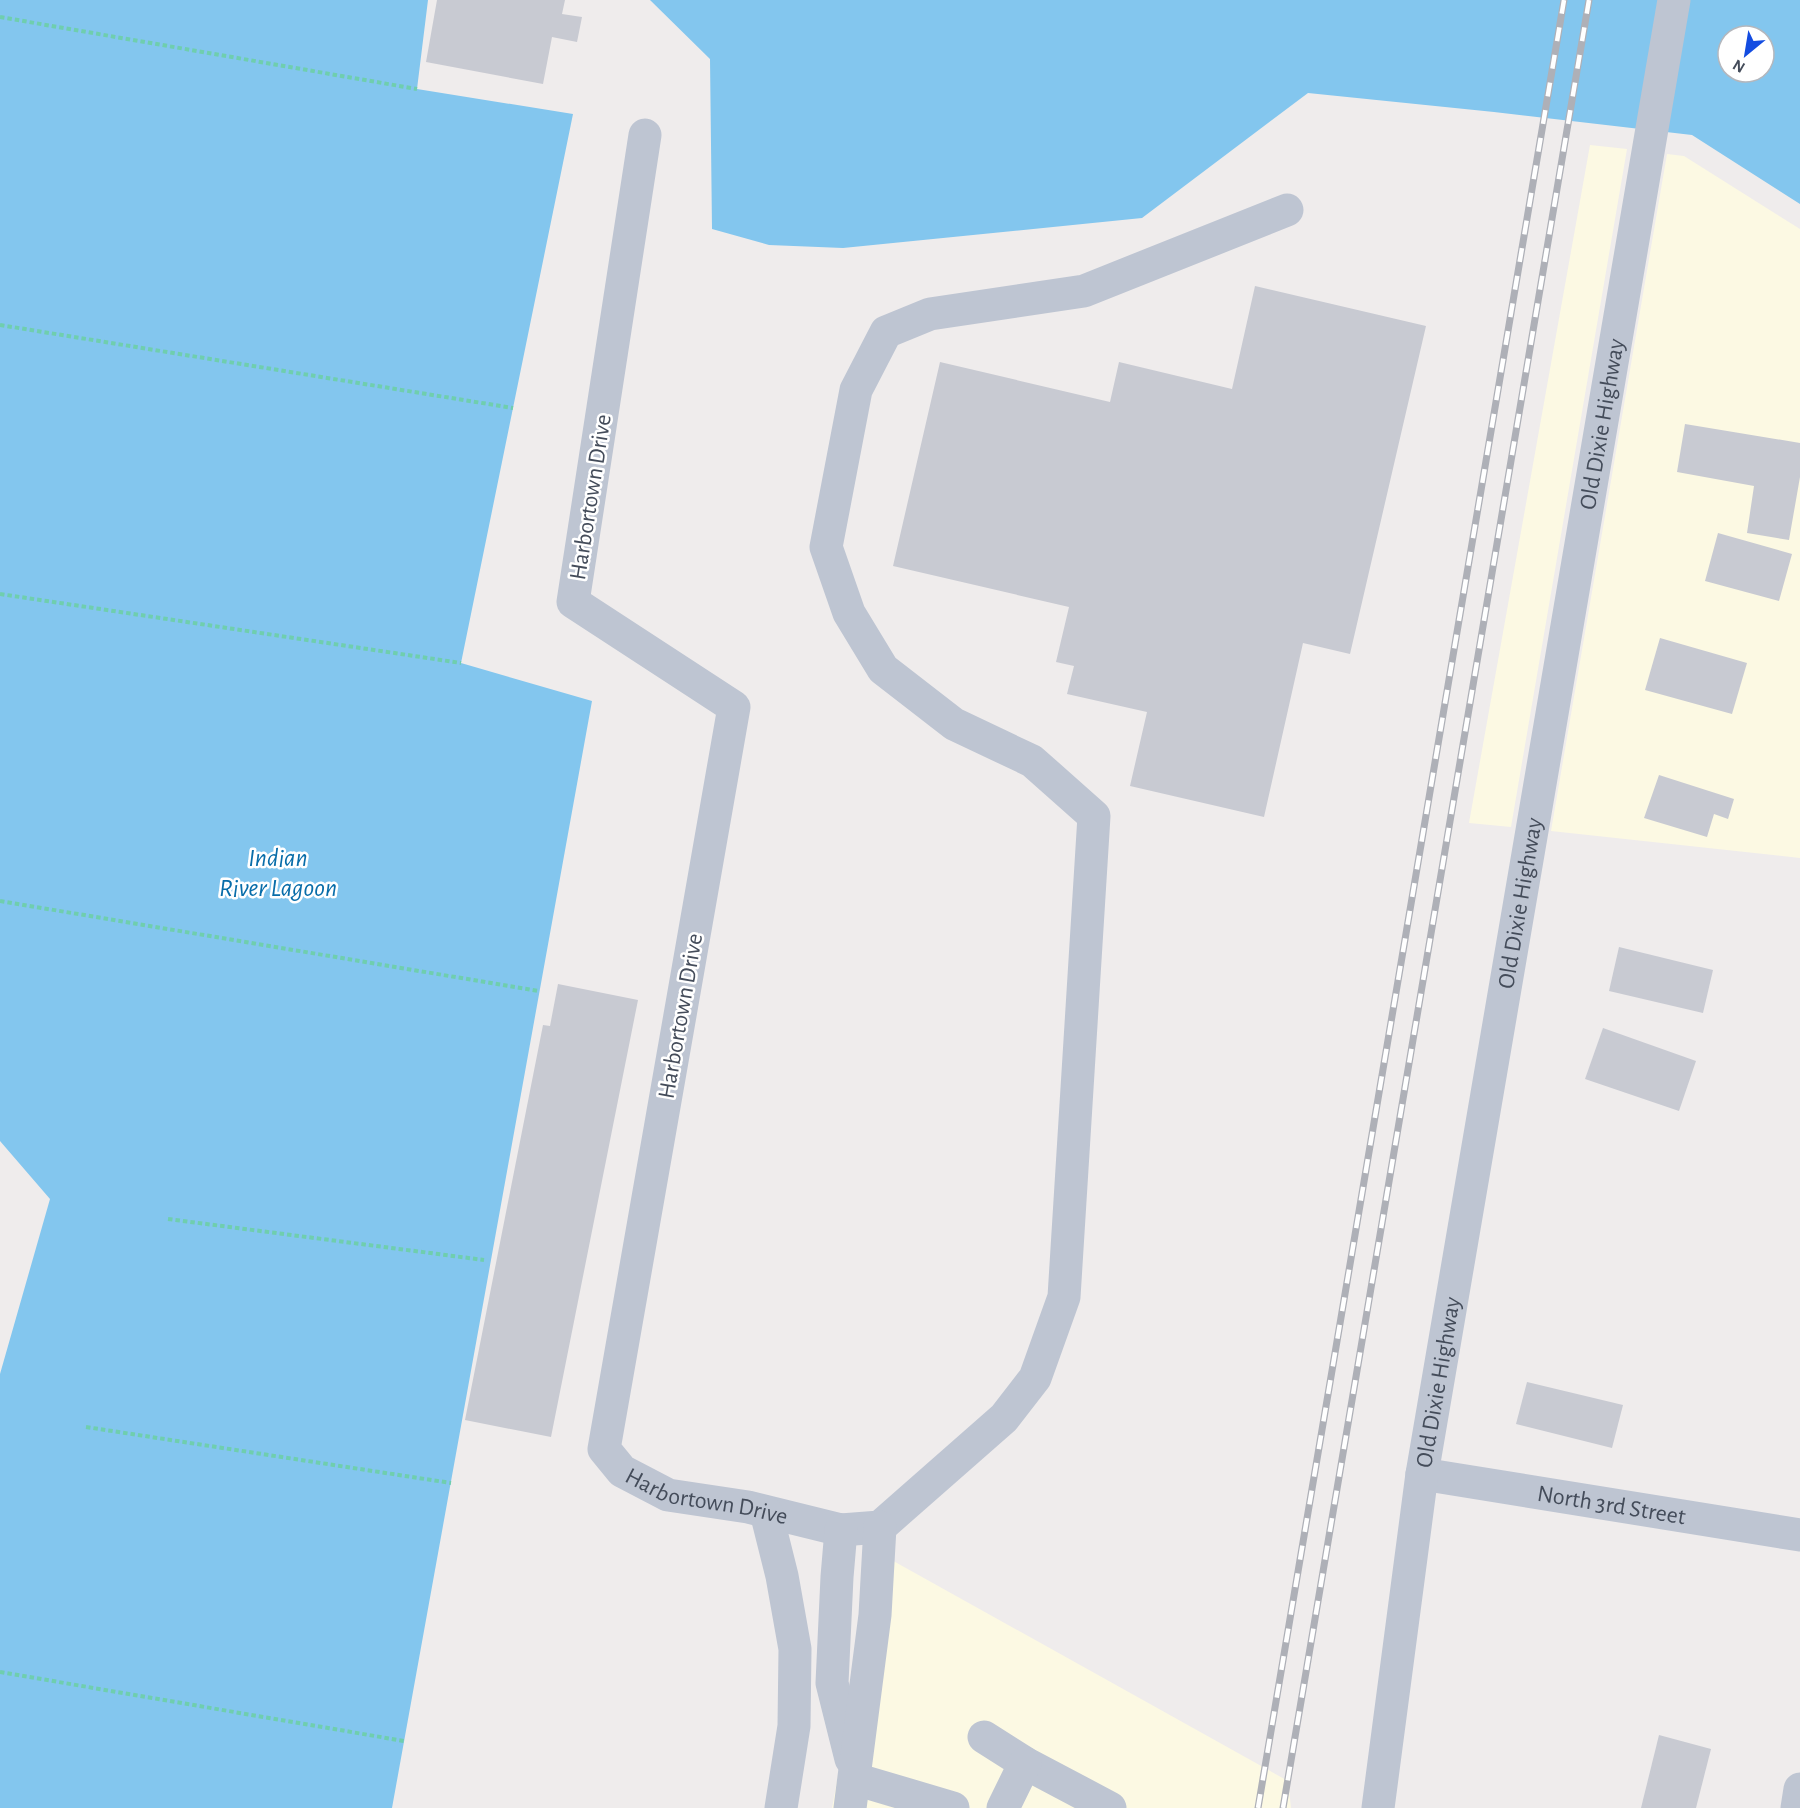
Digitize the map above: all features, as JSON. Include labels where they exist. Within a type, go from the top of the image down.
[{"type":"street","name":"Old Dixie Highway","points":[[1378,1808],[1422,1474],[1674,0]]},
{"type":"street","name":"Harbortown Drive","points":[[645,135],[573,602],[734,707],[604,1449],[622,1471],[668,1495],[748,1507],[841,1530],[880,1527]]},
{"type":"street","points":[[853,1793],[875,1615],[880,1527],[1004,1418],[1035,1378],[1064,1297],[1094,816],[1032,761],[954,724],[883,669],[849,613],[826,548],[856,390],[886,332],[930,314],[1084,291],[1287,210]]},
{"type":"street","name":"North 3rd Street","points":[[1422,1474],[1800,1535]]},
{"type":"street","points":[[766,1512],[782,1576],[795,1648],[794,1726],[781,1808]]},
{"type":"street","points":[[841,1530],[832,1683],[853,1793]]},
{"type":"street","points":[[984,1737],[1025,1763],[1110,1808]]},
{"type":"street","points":[[1003,1808],[1025,1763]]},
{"type":"street","points":[[1797,1808],[1800,1789]]},
{"type":"street","points":[[853,1793],[953,1808]]},
{"type":"path","points":[[0,17],[417,89]]},
{"type":"path","points":[[0,325],[513,408]]},
{"type":"path","points":[[0,594],[461,663]]},
{"type":"path","points":[[0,901],[539,991]]},
{"type":"path","points":[[168,1219],[484,1260]]},
{"type":"path","points":[[86,1427],[451,1483]]},
{"type":"path","points":[[0,1672],[404,1740]]},
{"type":"shaded area","points":[[1590,145],[1627,149],[1511,827],[1469,823]]},
{"type":"shaded area","points":[[1667,154],[1684,156],[1800,229],[1800,858],[1551,831]]},
{"type":"shaded area","points":[[879,1553],[1288,1781],[1291,1808],[832,1808]]},
{"type":"water","name":"Indian River Lagoon","points":[[0,0],[428,0],[417,89],[573,114],[461,663],[592,701],[392,1808],[0,1808],[0,1374],[50,1199],[0,1141]]},
{"type":"water","points":[[650,0],[1800,0],[1800,204],[1692,135],[1308,93],[1142,218],[843,248],[769,245],[712,229],[710,59]]},
{"type":"building","points":[[437,0],[565,0],[562,14],[582,17],[577,42],[552,37],[543,84],[426,62]]},
{"type":"building","points":[[1255,286],[1426,326],[1350,654],[1303,643],[1264,817],[1130,786],[1147,712],[1067,694],[1074,666],[1056,662],[1069,607],[893,566],[940,362],[1110,402],[1119,362],[1232,389]]},
{"type":"building","points":[[1685,424],[1800,443],[1800,477],[1789,540],[1747,533],[1754,486],[1677,472]]},
{"type":"building","points":[[1718,533],[1792,554],[1779,601],[1705,581]]},
{"type":"building","points":[[1660,638],[1747,663],[1732,714],[1645,690]]},
{"type":"building","points":[[1659,775],[1734,799],[1728,819],[1714,814],[1707,837],[1644,818]]},
{"type":"building","points":[[1619,947],[1713,970],[1703,1013],[1609,991]]},
{"type":"building","points":[[558,984],[638,1000],[551,1437],[465,1420],[543,1025],[550,1026]]},
{"type":"building","points":[[1603,1028],[1696,1061],[1679,1111],[1585,1079]]},
{"type":"building","points":[[1527,1382],[1623,1405],[1612,1448],[1516,1424]]},
{"type":"building","points":[[1659,1735],[1711,1749],[1696,1808],[1641,1808]]},
{"type":"railway","points":[[1258,1808],[1564,0]]},
{"type":"railway","points":[[1283,1808],[1589,0]]}]
